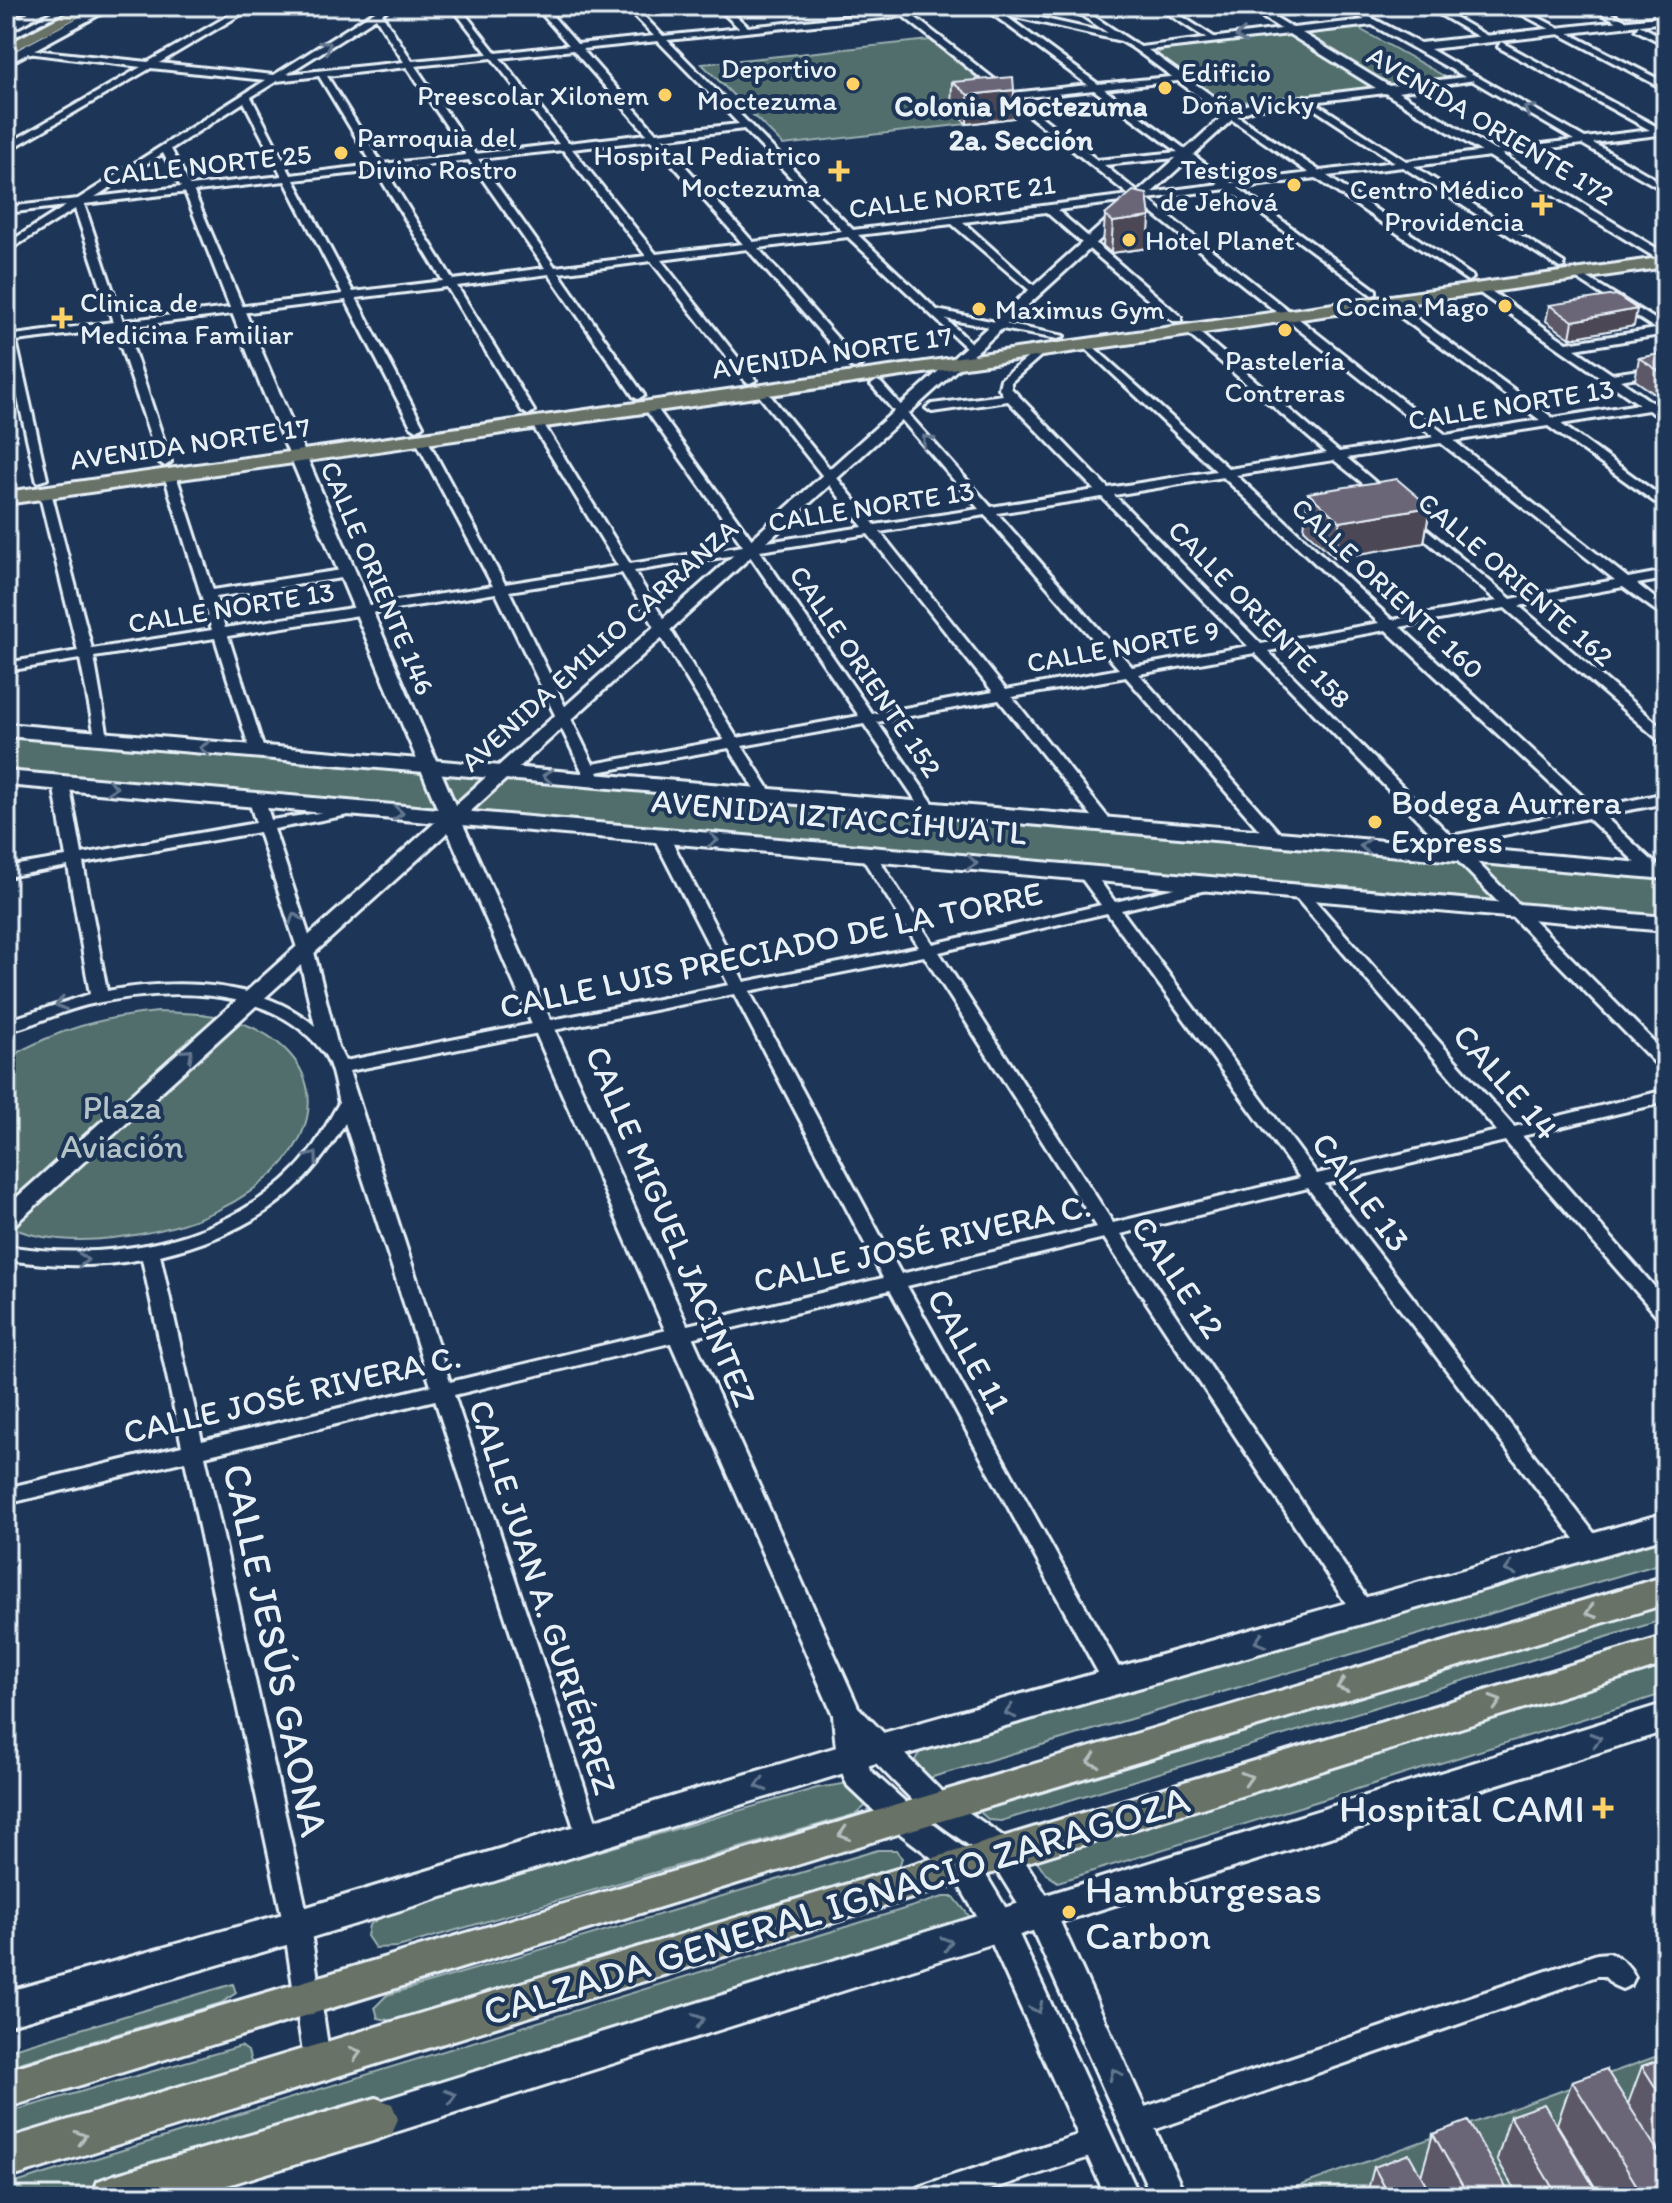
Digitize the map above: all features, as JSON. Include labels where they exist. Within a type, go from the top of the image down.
[{"type":"highway","points":[[6,37],[66,6]]},
{"type":"highway","points":[[6,56],[92,6]]},
{"type":"highway","points":[[114,2197],[376,2119]]},
{"type":"main road","points":[[22,47],[109,6]]},
{"type":"main road","points":[[6,29],[41,8]]},
{"type":"main road","name":"AVENIDA NORTE 17","points":[[755,385],[855,365],[970,348],[1058,336],[1183,325],[1474,283],[1560,265],[1664,254]]},
{"type":"main road","name":"AVENIDA NORTE 17","points":[[1474,283],[1578,275],[1664,254]]},
{"type":"main road","name":"AVENIDA NORTE 17","points":[[6,498],[43,486],[755,385],[956,363],[1087,344],[1183,325]]},
{"type":"main road","name":"AVENIDA NORTE 17","points":[[6,484],[43,486]]},
{"type":"main road","name":"AVENIDA IZTACCÍHUATL","points":[[6,730],[500,772],[592,775],[765,795],[1275,838],[1452,847],[1660,872]]},
{"type":"main road","name":"AVENIDA IZTACCÍHUATL","points":[[6,778],[1666,924]]},
{"type":"main road","points":[[6,2009],[297,1926],[867,1752],[1666,1525]]},
{"type":"main road","name":"CALZADA GENERAL IGNACIO ZARAGOZA","points":[[6,2089],[901,1817],[1666,1590]]},
{"type":"main road","name":"CALZADA GENERAL IGNACIO ZARAGOZA","points":[[6,2159],[318,2066],[963,1864],[1666,1650]]},
{"type":"main road","points":[[167,2197],[376,2119],[1666,1717]]},
{"type":"street","points":[[6,137],[234,6]]},
{"type":"street","points":[[6,149],[251,6]]},
{"type":"street","points":[[6,249],[387,6]]},
{"type":"street","points":[[455,6],[1105,823]]},
{"type":"street","points":[[539,6],[855,365]]},
{"type":"street","points":[[629,6],[850,233],[930,313],[970,348]]},
{"type":"street","points":[[720,6],[745,29]]},
{"type":"street","points":[[896,6],[1666,614]]},
{"type":"street","points":[[22,47],[149,65],[277,78],[973,6]]},
{"type":"street","points":[[1072,6],[1138,48],[1666,417]]},
{"type":"street","points":[[1160,6],[1213,39]]},
{"type":"street","name":"AVENIDA ORIENTE 172","points":[[1250,6],[1664,254]]},
{"type":"street","name":"AVENIDA ORIENTE 172","points":[[1268,6],[1508,150],[1664,254]]},
{"type":"street","points":[[1347,6],[1666,189]]},
{"type":"street","points":[[1429,6],[1487,38]]},
{"type":"street","points":[[1510,6],[1666,87]]},
{"type":"street","points":[[1592,6],[1626,23]]},
{"type":"street","points":[[6,11],[19,7],[41,8]]},
{"type":"street","points":[[986,7],[1124,39]]},
{"type":"street","points":[[986,7],[1666,506]]},
{"type":"street","name":"CALLE ORIENTE 152","points":[[377,13],[408,64],[644,401],[752,549],[929,809]]},
{"type":"street","points":[[817,14],[826,21]]},
{"type":"street","points":[[1421,50],[1501,45],[1666,19]]},
{"type":"street","points":[[1138,48],[1374,22]]},
{"type":"street","points":[[1421,50],[1487,38],[1666,25]]},
{"type":"street","points":[[1639,28],[1666,42]]},
{"type":"street","points":[[1501,45],[1664,133]]},
{"type":"street","points":[[321,73],[765,795]]},
{"type":"street","points":[[1011,96],[1177,78]]},
{"type":"street","points":[[1231,115],[1252,106],[1476,79]]},
{"type":"street","points":[[246,97],[501,589],[592,775]]},
{"type":"street","points":[[1305,99],[1560,265]]},
{"type":"street","name":"AVENIDA EMILIO CARRANZA","points":[[6,1220],[564,713],[752,549],[970,348],[1231,115]]},
{"type":"street","name":"CALLE NORTE 25","points":[[6,210],[746,126]]},
{"type":"street","name":"CALLE NORTE 21","points":[[8,339],[1490,152],[1664,133]]},
{"type":"street","name":"CALLE ORIENTE 146","points":[[165,147],[187,190],[430,766]]},
{"type":"street","name":"CALLE NORTE 21","points":[[1097,163],[1188,154]]},
{"type":"street","points":[[78,202],[211,594],[258,753]]},
{"type":"street","name":"CALLE ORIENTE 162","points":[[1048,208],[1666,739]]},
{"type":"street","points":[[954,220],[1035,292]]},
{"type":"street","points":[[1578,275],[1666,331]]},
{"type":"street","points":[[930,313],[1058,336]]},
{"type":"street","points":[[6,320],[43,486],[86,654],[101,738]]},
{"type":"street","points":[[1564,347],[1666,331]]},
{"type":"street","name":"CALLE ORIENTE 160","points":[[1087,344],[1592,813],[1660,872]]},
{"type":"street","points":[[932,408],[1011,397],[1005,388],[1005,381],[1040,351]]},
{"type":"street","points":[[1611,378],[1666,369]]},
{"type":"street","points":[[877,385],[1275,838]]},
{"type":"street","name":"CALLE ORIENTE 158","points":[[1011,397],[1666,1064]]},
{"type":"street","name":"CALLE NORTE 13","points":[[6,667],[1649,406]]},
{"type":"street","points":[[211,594],[348,573]]},
{"type":"street","name":"CALLE NORTE 9","points":[[592,775],[733,742],[1666,575]]},
{"type":"street","name":"CALLE MIGUEL JACINTEZ","points":[[430,766],[674,1334],[847,1715],[867,1752],[858,1777],[901,1817],[963,1864]]},
{"type":"street","points":[[61,783],[99,995]]},
{"type":"street","points":[[1452,847],[1666,798]]},
{"type":"street","points":[[257,801],[305,948],[329,1047]]},
{"type":"street","points":[[6,872],[358,809]]},
{"type":"street","name":"CALLE 11","points":[[661,836],[738,989],[895,1282],[1115,1682]]},
{"type":"street","name":"CALLE 12","points":[[867,853],[1109,1231],[1363,1611]]},
{"type":"street","name":"CALLE 13","points":[[1085,872],[1109,910],[1313,1182],[1593,1546]]},
{"type":"street","name":"CALLE LUIS PRECIADO DE LA TORRE","points":[[339,1068],[927,950],[1213,884]]},
{"type":"street","name":"CALLE 14","points":[[1299,892],[1666,1313]]},
{"type":"street","points":[[6,1027],[49,1007],[99,995],[179,990],[249,999],[295,1019],[329,1047]]},
{"type":"street","name":"CALLE JUAN A. GURIÉRREZ","points":[[329,1047],[339,1068],[440,1391],[589,1837]]},
{"type":"street","name":"CALLE JOSÉ RIVERA C.","points":[[6,1496],[1666,1096]]},
{"type":"street","points":[[6,1253],[87,1261],[150,1253],[209,1232],[261,1205],[301,1174],[348,1103]]},
{"type":"street","name":"CALLE JESÚS GAONA","points":[[150,1253],[297,1926],[318,2066]]},
{"type":"street","points":[[867,1752],[1003,1853],[1041,1914],[1169,2197]]},
{"type":"street","points":[[963,1864],[1000,1927],[1123,2197]]},
{"type":"street","points":[[1136,2123],[1597,1965],[1609,1964],[1622,1977]]},
{"type":"street","points":[[927,2197],[1099,2141]]},
{"type":"green space","points":[[1356,27],[1444,76],[1440,79],[1250,102],[1220,99],[1156,55],[1163,49]]},
{"type":"green space","name":"Deportivo Moctezuma","points":[[930,40],[1010,104],[952,110],[967,124],[783,145],[702,64]]},
{"type":"green space","points":[[6,734],[1666,876],[1666,920],[6,774]]},
{"type":"green space","name":"Plaza Aviación","points":[[158,1012],[227,1018],[264,1034],[286,1050],[300,1069],[308,1090],[308,1113],[301,1136],[286,1159],[264,1181],[230,1204],[173,1227],[113,1238],[73,1240],[31,1234],[6,1225],[6,1059],[79,1026]]},
{"type":"green space","points":[[1666,1532],[1666,1562],[929,1778],[915,1760],[921,1750]]},
{"type":"green space","points":[[1666,1595],[1666,1619],[1001,1821],[989,1820],[980,1812],[981,1806]]},
{"type":"green space","points":[[1666,1651],[1666,1693],[1058,1882],[1046,1874],[1035,1858]]},
{"type":"green space","points":[[849,1783],[868,1804],[856,1814],[398,1947],[375,1948],[367,1936],[369,1925],[387,1913],[817,1788]]},
{"type":"green space","points":[[878,1850],[896,1850],[902,1858],[899,1867],[393,2021],[378,2018],[375,2007],[387,1995]]},
{"type":"green space","points":[[943,1897],[954,1897],[973,1921],[109,2197],[6,2197],[6,2186]]},
{"type":"green space","points":[[233,1984],[236,1993],[221,2003],[6,2067],[6,2051]]},
{"type":"green space","points":[[241,2046],[248,2051],[251,2062],[242,2069],[6,2140],[6,2113]]},
{"type":"green space","points":[[1666,2053],[1666,2197],[1301,2197],[1296,2187]]},
{"type":"building","points":[[1013,77],[1014,90],[968,95],[952,82]]},
{"type":"building","points":[[1133,191],[1147,194],[1150,217],[1113,222],[1105,215]]},
{"type":"building","points":[[1616,295],[1637,309],[1573,321],[1549,305]]},
{"type":"building","points":[[1666,353],[1666,376],[1639,358]]},
{"type":"building","points":[[1397,479],[1430,507],[1340,522],[1308,493]]},
{"type":"building","points":[[1666,2058],[1666,2104],[1642,2066]]},
{"type":"building","points":[[1606,2069],[1666,2164],[1666,2189],[1644,2197],[1572,2081]]},
{"type":"building","points":[[1544,2104],[1600,2197],[1558,2197],[1510,2116]]},
{"type":"building","points":[[1468,2121],[1512,2197],[1469,2197],[1433,2134]]},
{"type":"building","points":[[1409,2154],[1433,2197],[1390,2197],[1374,2167]]},
{"type":"railway","points":[[6,43],[76,6]]},
{"type":"place","name":"Deportivo Moctezuma","points":[[853,84]]},
{"type":"place","name":"Edificio Doña Vicky","points":[[1165,88]]},
{"type":"place","name":"Preescolar Xilonem","points":[[665,95]]},
{"type":"place","name":"Parroquia del Divino Rostro","points":[[341,153]]},
{"type":"place","name":"Hospital Pediatrico Moctezuma","points":[[839,171]]},
{"type":"place","name":"Testigos de Jehová","points":[[1294,185]]},
{"type":"place","name":"Centro Médico Providencia","points":[[1542,205]]},
{"type":"place","name":"Hotel Planet","points":[[1129,240]]},
{"type":"place","name":"Cocina Mago","points":[[1505,306]]},
{"type":"place","name":"Maximus Gym","points":[[979,309]]},
{"type":"place","name":"Clinica de Medicina Familiar","points":[[62,318]]},
{"type":"place","name":"Pastelería Contreras","points":[[1285,330]]},
{"type":"place","name":"Bodega Aurrera Express","points":[[1375,822]]},
{"type":"place","name":"Hospital CAMI","points":[[1603,1808]]},
{"type":"place","name":"Hamburgesas Carbon","points":[[1069,1912]]},
{"type":"district","name":"Colonia Moctezuma 2a. Sección","points":[[1021,122]]}]
